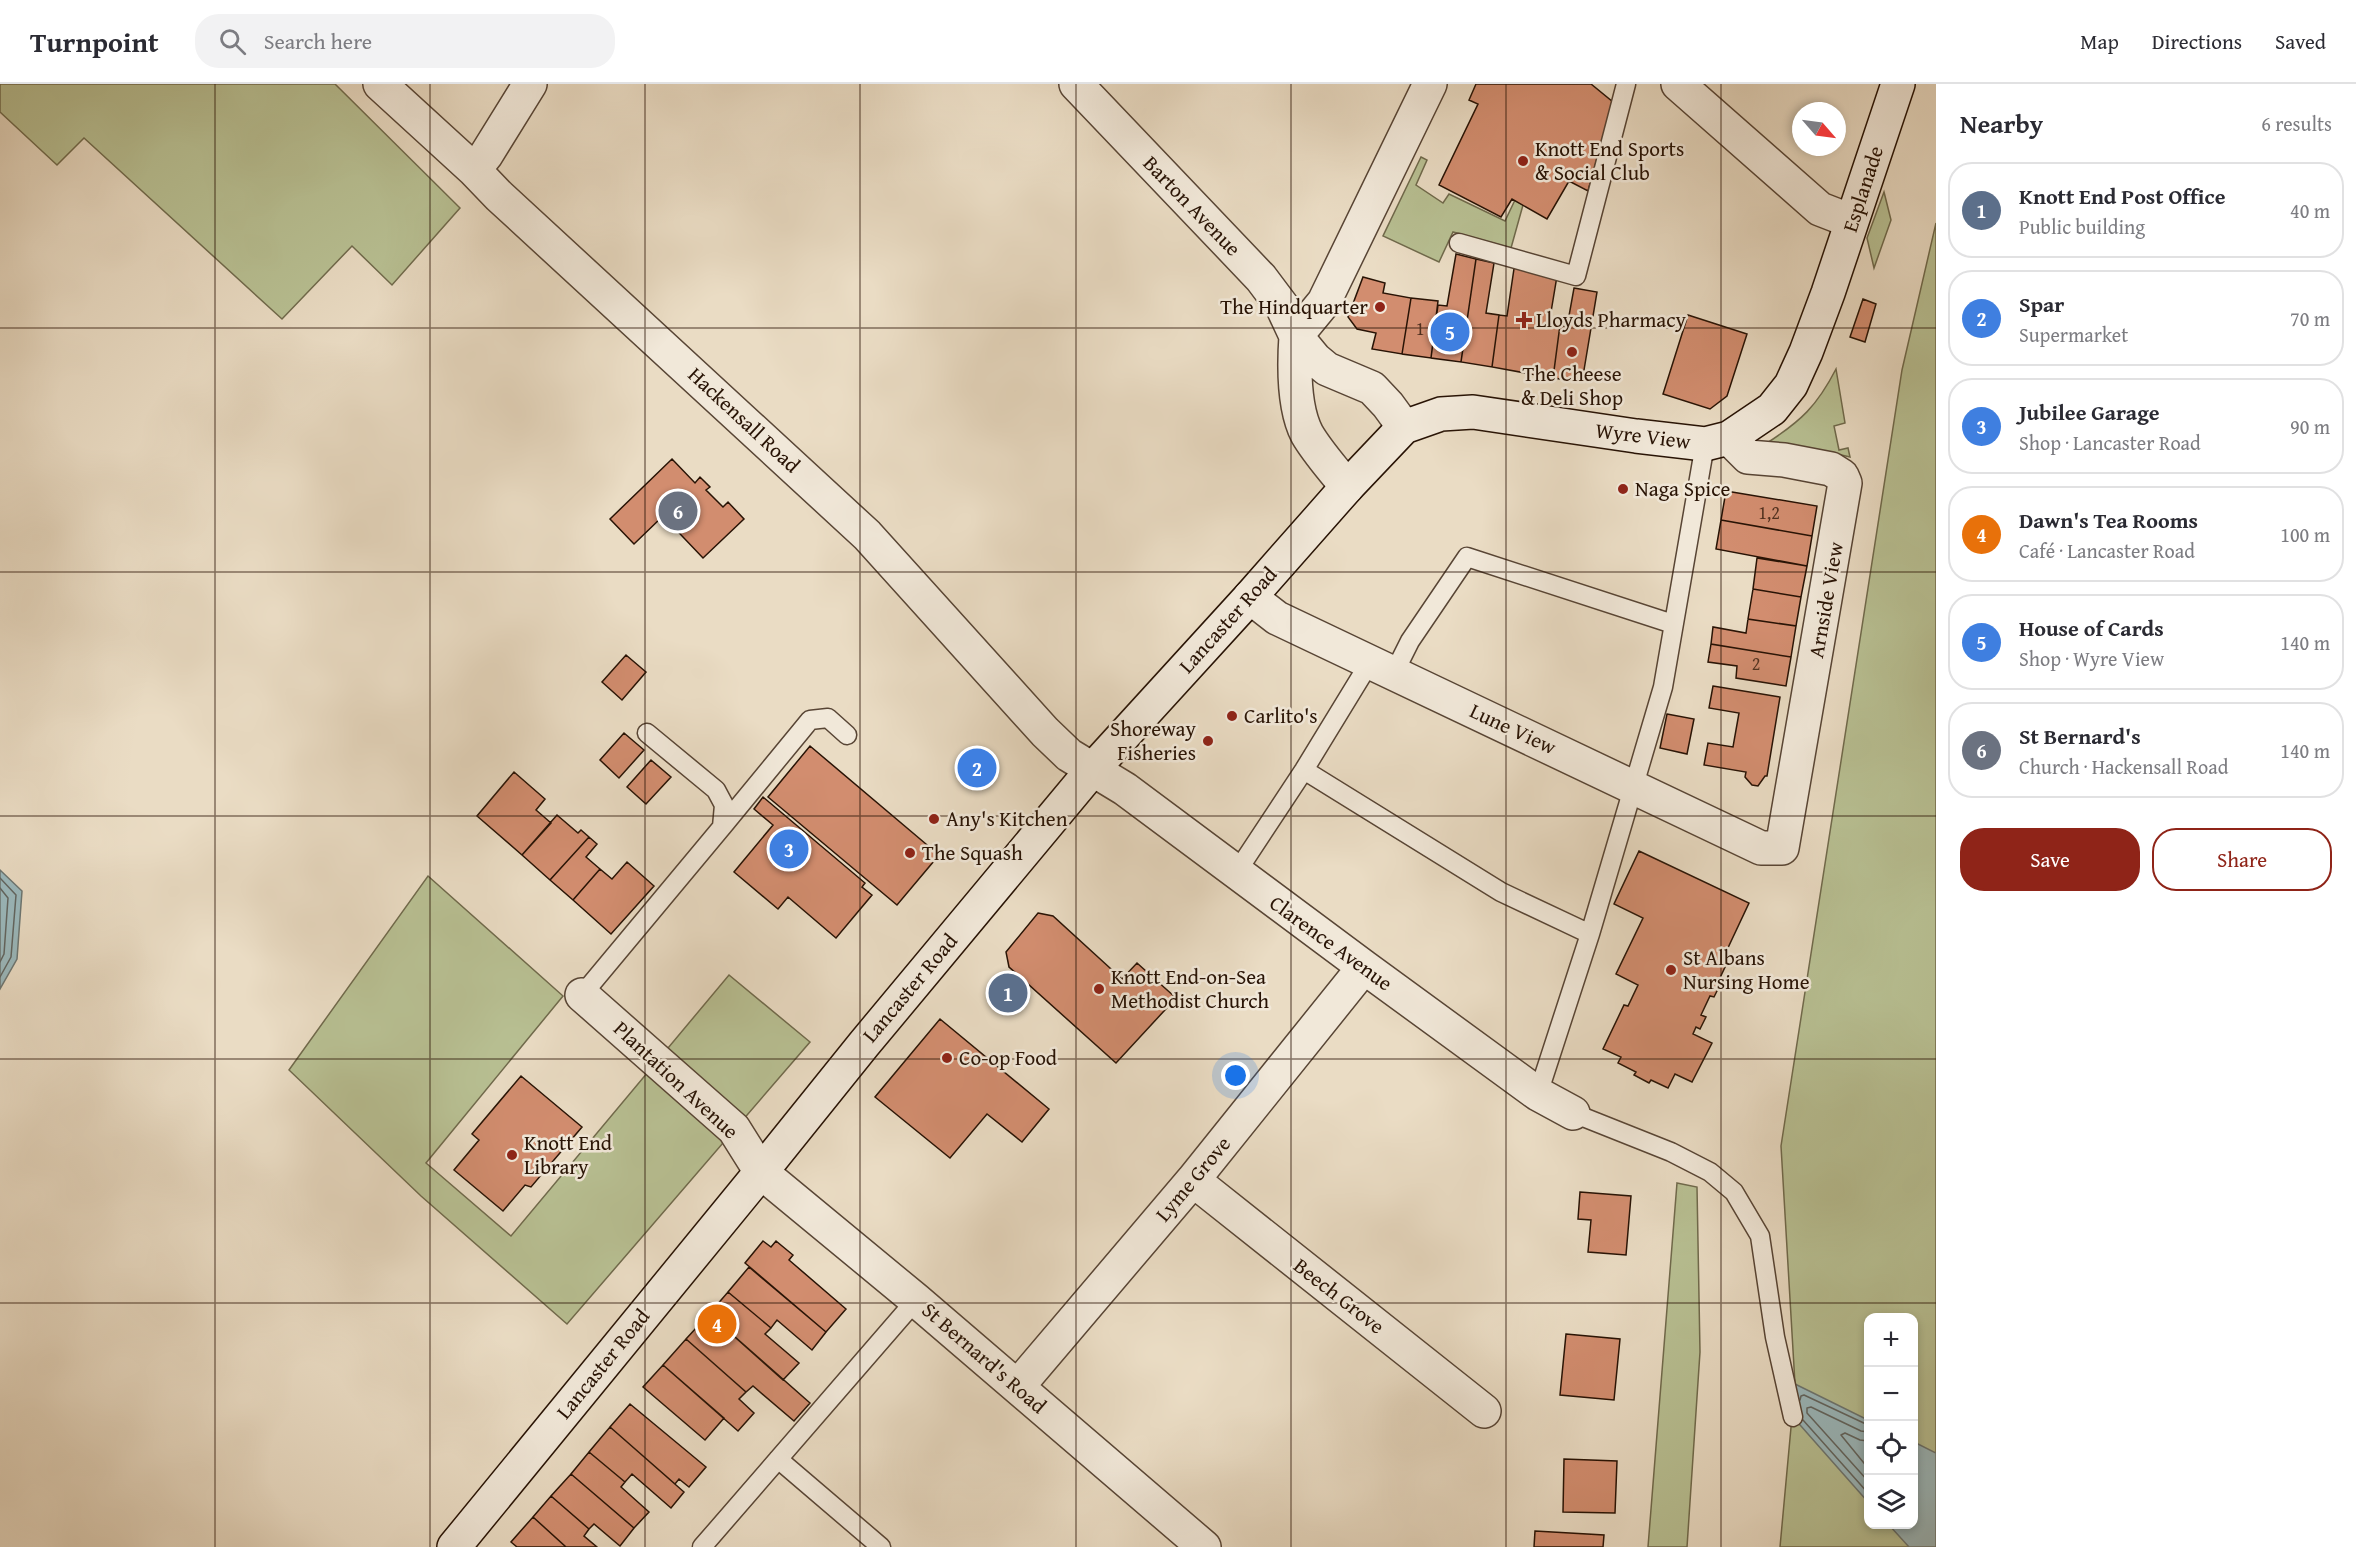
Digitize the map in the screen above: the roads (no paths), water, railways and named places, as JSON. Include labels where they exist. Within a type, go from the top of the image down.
[{"type":"street","name":"Hackensall Road","points":[[380,84],[867,535],[1045,732],[1069,755],[1093,769]]},
{"type":"street","points":[[474,170],[486,155],[530,84]]},
{"type":"street","name":"Barton Avenue","points":[[1076,84],[1261,278],[1282,306],[1296,336]]},
{"type":"street","points":[[1347,487],[1306,432],[1294,369],[1296,336],[1324,302],[1430,84]]},
{"type":"street","points":[[1678,84],[1820,209],[1851,221]]},
{"type":"street","name":"Esplanade","points":[[1717,441],[1772,409],[1791,385],[1828,293],[1898,84]]},
{"type":"street","points":[[1296,336],[1327,369],[1372,388],[1388,405],[1395,436]]},
{"type":"street","name":"Wyre View","points":[[1395,436],[1441,414],[1473,412],[1636,436],[1717,441]]},
{"type":"street","name":"Lancaster Road","points":[[454,1547],[864,1044],[1093,769],[1395,436]]},
{"type":"street","name":"Arnside View","points":[[1717,441],[1748,457],[1784,460],[1831,469],[1842,476],[1845,483],[1782,848]]},
{"type":"street","name":"Lune View","points":[[1250,597],[1277,618],[1761,848],[1782,848]]},
{"type":"street","name":"Clarence Avenue","points":[[1093,769],[1125,789],[1364,968],[1538,1094],[1573,1113]]},
{"type":"street","name":"Lyme Grove","points":[[1018,1386],[1193,1180],[1364,968]]},
{"type":"street","name":"Plantation Avenue","points":[[582,995],[734,1129],[761,1173]]},
{"type":"street","name":"St Bernard's Road","points":[[761,1173],[1018,1386],[1204,1547]]},
{"type":"street","name":"Beech Grove","points":[[1193,1180],[1484,1411]]},
{"type":"lane","points":[[1459,243],[1576,276],[1626,84]]},
{"type":"lane","points":[[1538,1094],[1590,934],[1663,687],[1673,624],[1717,441]]},
{"type":"lane","points":[[1236,873],[1304,770],[1382,668],[1410,641],[1467,556],[1673,624]]},
{"type":"lane","points":[[582,995],[810,720],[828,718],[847,735]]},
{"type":"lane","points":[[647,733],[716,790],[724,805],[722,827]]},
{"type":"lane","points":[[1304,770],[1501,892],[1590,934]]},
{"type":"lane","points":[[1573,1113],[1671,1152],[1710,1172],[1734,1192],[1760,1236],[1775,1337],[1793,1417]]},
{"type":"lane","points":[[702,1547],[916,1300]]},
{"type":"lane","points":[[778,1460],[881,1547]]},
{"type":"water","points":[[0,870],[22,891],[17,959],[0,989]]},
{"type":"water","points":[[1795,1384],[1864,1418],[1864,1497],[1793,1417]]},
{"type":"water","points":[[1918,1444],[1936,1453],[1936,1547],[1909,1547],[1893,1529],[1918,1529]]},
{"type":"place","name":"Knott End Sports & Social Club","points":[[1523,161]]},
{"type":"place","name":"The Hindquarter","points":[[1380,307]]},
{"type":"place","name":"Lloyds Pharmacy","points":[[1524,320]]},
{"type":"place","name":"House of Cards","points":[[1450,332]]},
{"type":"place","name":"The Cheese & Deli Shop","points":[[1572,352]]},
{"type":"place","name":"Naga Spice","points":[[1623,489]]},
{"type":"place","name":"St Bernard's","points":[[678,511]]},
{"type":"place","name":"Carlito's","points":[[1232,716]]},
{"type":"place","name":"Shoreway Fisheries","points":[[1208,741]]},
{"type":"place","name":"Spar","points":[[977,768]]},
{"type":"place","name":"Any's Kitchen","points":[[934,819]]},
{"type":"place","name":"Jubilee Garage","points":[[789,849]]},
{"type":"place","name":"The Squash","points":[[910,853]]},
{"type":"place","name":"St Albans Nursing Home","points":[[1671,970]]},
{"type":"place","name":"Knott End-on-Sea Methodist Church","points":[[1099,989]]},
{"type":"place","name":"Knott End Post Office","points":[[1008,993]]},
{"type":"place","name":"Co-op Food","points":[[947,1058]]},
{"type":"place","name":"Knott End Library","points":[[512,1155]]},
{"type":"place","name":"Dawn's Tea Rooms","points":[[717,1324]]}]
